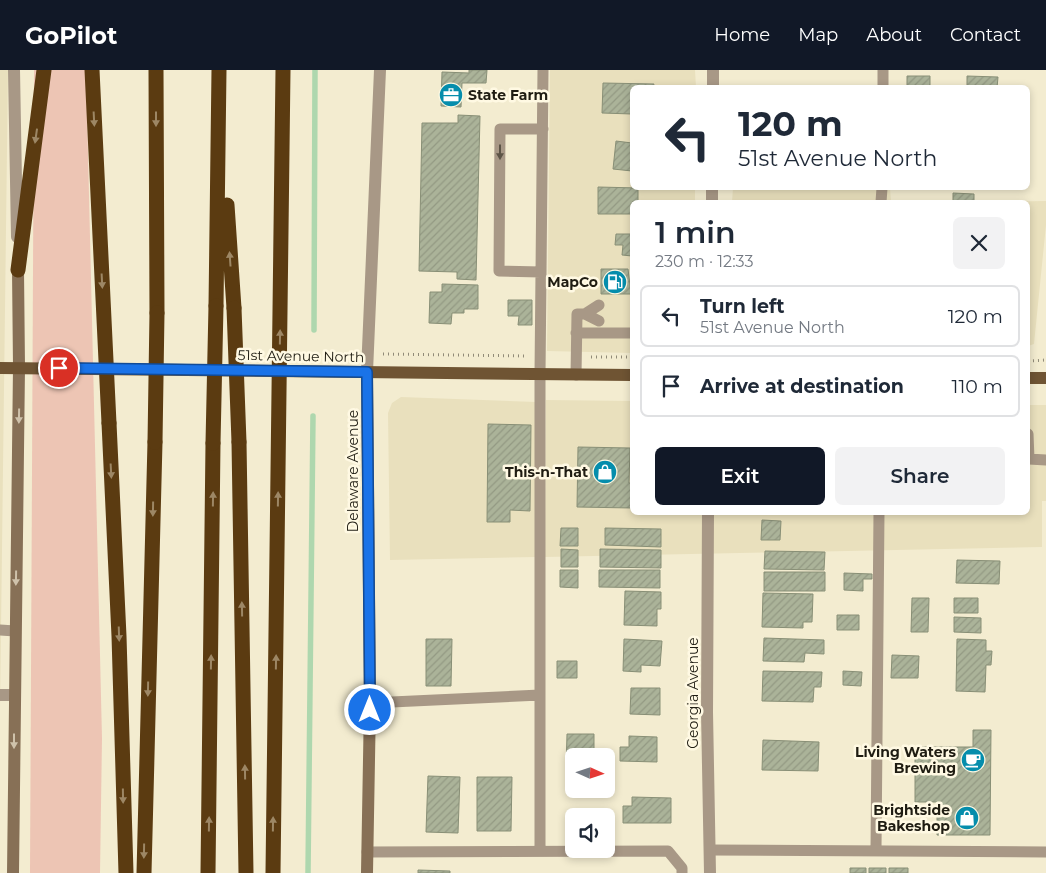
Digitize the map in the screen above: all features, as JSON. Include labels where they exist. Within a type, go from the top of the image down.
[{"type":"highway","points":[[18,270],[44,70]]},
{"type":"highway","points":[[92,70],[119,636],[126,873]]},
{"type":"highway","points":[[144,873],[157,313],[156,70]]},
{"type":"highway","points":[[208,873],[219,70]]},
{"type":"highway","points":[[273,873],[283,70]]},
{"type":"highway","points":[[219,94],[234,308],[239,442],[246,873]]},
{"type":"main road","points":[[14,873],[14,695],[19,367],[18,270]]},
{"type":"main road","name":"51st Avenue North","points":[[0,368],[630,375]]},
{"type":"main road","name":"Delaware Avenue","points":[[367,372],[370,703],[367,873]]},
{"type":"main road","points":[[1030,378],[1046,378]]},
{"type":"street","points":[[14,70],[18,270]]},
{"type":"street","name":"Delaware Avenue","points":[[367,372],[380,70]]},
{"type":"street","points":[[713,70],[713,85]]},
{"type":"street","name":"Georgia Avenue","points":[[708,515],[707,712],[710,873]]},
{"type":"street","points":[[0,694],[14,695]]},
{"type":"lane","points":[[540,850],[540,356],[543,70]]},
{"type":"lane","points":[[883,70],[883,85]]},
{"type":"lane","points":[[541,272],[499,271],[500,129],[543,129]]},
{"type":"lane","points":[[585,314],[599,305]]},
{"type":"lane","points":[[576,375],[577,314],[585,314],[599,321]]},
{"type":"lane","points":[[576,333],[630,333]]},
{"type":"lane","points":[[1030,459],[1046,460]]},
{"type":"lane","points":[[876,850],[879,515]]},
{"type":"lane","points":[[0,630],[15,631]]},
{"type":"lane","points":[[370,703],[540,695]]},
{"type":"lane","points":[[710,850],[1046,852]]},
{"type":"lane","points":[[367,852],[668,851],[682,868],[682,873]]},
{"type":"path","points":[[320,354],[540,356]]},
{"type":"path","points":[[576,357],[630,357]]},
{"type":"path","points":[[1030,361],[1046,360]]},
{"type":"shaded area","points":[[0,70],[8,70],[0,709]]},
{"type":"shaded area","points":[[34,70],[86,70],[102,738],[100,873],[30,873]]},
{"type":"shaded area","points":[[550,70],[695,70],[696,85],[630,85],[630,190],[695,190],[695,200],[630,200],[630,353],[547,351]]},
{"type":"shaded area","points":[[733,190],[890,190],[891,200],[732,200]]},
{"type":"shaded area","points":[[1030,201],[1046,201],[1046,225],[1034,344],[1030,345]]},
{"type":"shaded area","points":[[401,397],[536,402],[535,557],[390,560],[388,413],[392,403]]},
{"type":"shaded area","points":[[546,400],[630,401],[630,515],[1030,515],[1030,405],[1046,405],[1046,501],[1042,501],[1042,547],[545,557]]},
{"type":"building","name":"State Farm","points":[[469,70],[487,70],[486,83],[462,83],[461,107],[441,106],[442,72],[469,73]]},
{"type":"building","points":[[907,76],[930,76],[930,85],[907,85]]},
{"type":"building","points":[[967,76],[998,77],[997,85],[967,85]]},
{"type":"building","points":[[603,83],[654,84],[630,85],[630,114],[602,113]]},
{"type":"building","points":[[458,115],[480,116],[476,280],[457,279],[457,272],[419,271],[422,123],[458,123]]},
{"type":"building","points":[[616,141],[630,143],[630,171],[613,169]]},
{"type":"building","points":[[598,187],[630,188],[630,190],[638,190],[638,200],[630,200],[630,214],[598,214]]},
{"type":"building","points":[[953,193],[974,194],[974,200],[953,200]]},
{"type":"building","points":[[616,234],[630,234],[630,256],[622,255],[623,245],[615,245]]},
{"type":"building","points":[[601,269],[628,269],[630,294],[601,294]]},
{"type":"building","points":[[442,284],[478,285],[478,309],[464,309],[464,313],[452,313],[451,324],[429,323],[430,292],[442,292]]},
{"type":"building","points":[[508,300],[532,300],[532,325],[518,325],[519,316],[508,316]]},
{"type":"building","points":[[488,424],[531,425],[530,511],[510,510],[510,522],[487,522]]},
{"type":"building","points":[[578,447],[630,448],[630,508],[577,507]]},
{"type":"building","points":[[762,520],[781,521],[780,540],[761,540]]},
{"type":"building","points":[[561,528],[578,528],[578,546],[560,546]]},
{"type":"building","points":[[605,528],[661,529],[661,547],[605,545]]},
{"type":"building","points":[[561,549],[578,550],[578,567],[561,567]]},
{"type":"building","points":[[600,549],[661,550],[661,568],[600,567]]},
{"type":"building","points":[[765,551],[825,552],[824,570],[764,569]]},
{"type":"building","points":[[957,560],[1000,561],[999,584],[956,583]]},
{"type":"building","points":[[560,570],[578,570],[578,588],[560,587]]},
{"type":"building","points":[[599,570],[660,570],[660,588],[599,587]]},
{"type":"building","points":[[764,572],[825,572],[825,591],[764,591]]},
{"type":"building","points":[[844,573],[872,574],[872,579],[863,579],[863,591],[844,590]]},
{"type":"building","points":[[625,591],[661,592],[661,609],[657,609],[657,626],[624,625]]},
{"type":"building","points":[[763,593],[813,594],[812,622],[803,622],[803,628],[762,627]]},
{"type":"building","points":[[912,598],[929,598],[928,632],[911,632]]},
{"type":"building","points":[[954,598],[978,598],[978,613],[954,613]]},
{"type":"building","points":[[837,615],[859,615],[859,630],[837,630]]},
{"type":"building","points":[[954,617],[981,618],[981,633],[954,632]]},
{"type":"building","points":[[764,638],[824,640],[824,654],[805,653],[804,662],[763,661]]},
{"type":"building","points":[[426,639],[452,639],[451,686],[426,686]]},
{"type":"building","points":[[624,639],[662,641],[660,666],[641,665],[641,672],[623,671]]},
{"type":"building","points":[[957,639],[986,640],[986,651],[992,651],[991,665],[986,665],[985,692],[956,691]]},
{"type":"building","points":[[892,655],[919,656],[918,678],[891,678]]},
{"type":"building","points":[[557,661],[577,661],[577,678],[557,678]]},
{"type":"building","points":[[763,671],[822,672],[821,687],[814,687],[813,702],[762,701]]},
{"type":"building","points":[[843,671],[862,672],[861,686],[843,685]]},
{"type":"building","points":[[631,688],[660,688],[660,715],[630,714]]},
{"type":"building","points":[[973,730],[991,730],[990,835],[937,835],[937,802],[915,802],[915,747],[973,747]]},
{"type":"building","points":[[567,734],[594,734],[594,748],[567,748]]},
{"type":"building","points":[[629,736],[657,737],[657,762],[620,761],[620,747],[629,747]]},
{"type":"building","points":[[763,740],[819,742],[818,771],[762,770]]},
{"type":"building","points":[[428,776],[460,777],[458,833],[426,832]]},
{"type":"building","points":[[477,777],[512,777],[511,831],[477,831]]},
{"type":"building","points":[[632,797],[671,798],[671,823],[623,823],[623,806],[632,806]]},
{"type":"building","points":[[850,868],[866,868],[866,873],[850,873]]},
{"type":"building","points":[[869,868],[886,868],[886,873],[869,873]]},
{"type":"building","points":[[889,868],[908,868],[908,873],[889,873]]},
{"type":"building","points":[[418,870],[450,871],[450,873],[418,873]]},
{"type":"waterway","points":[[314,330],[315,70]]},
{"type":"waterway","points":[[308,873],[313,416]]},
{"type":"place","name":"State Farm","points":[[451,95]]},
{"type":"place","name":"MapCo","points":[[615,282]]},
{"type":"place","name":"This-n-That","points":[[605,472]]},
{"type":"place","name":"Living Waters Brewing","points":[[973,760]]},
{"type":"place","name":"Brightside Bakeshop","points":[[967,818]]},
{"type":"route","points":[[59,368],[367,372],[370,710]]}]
